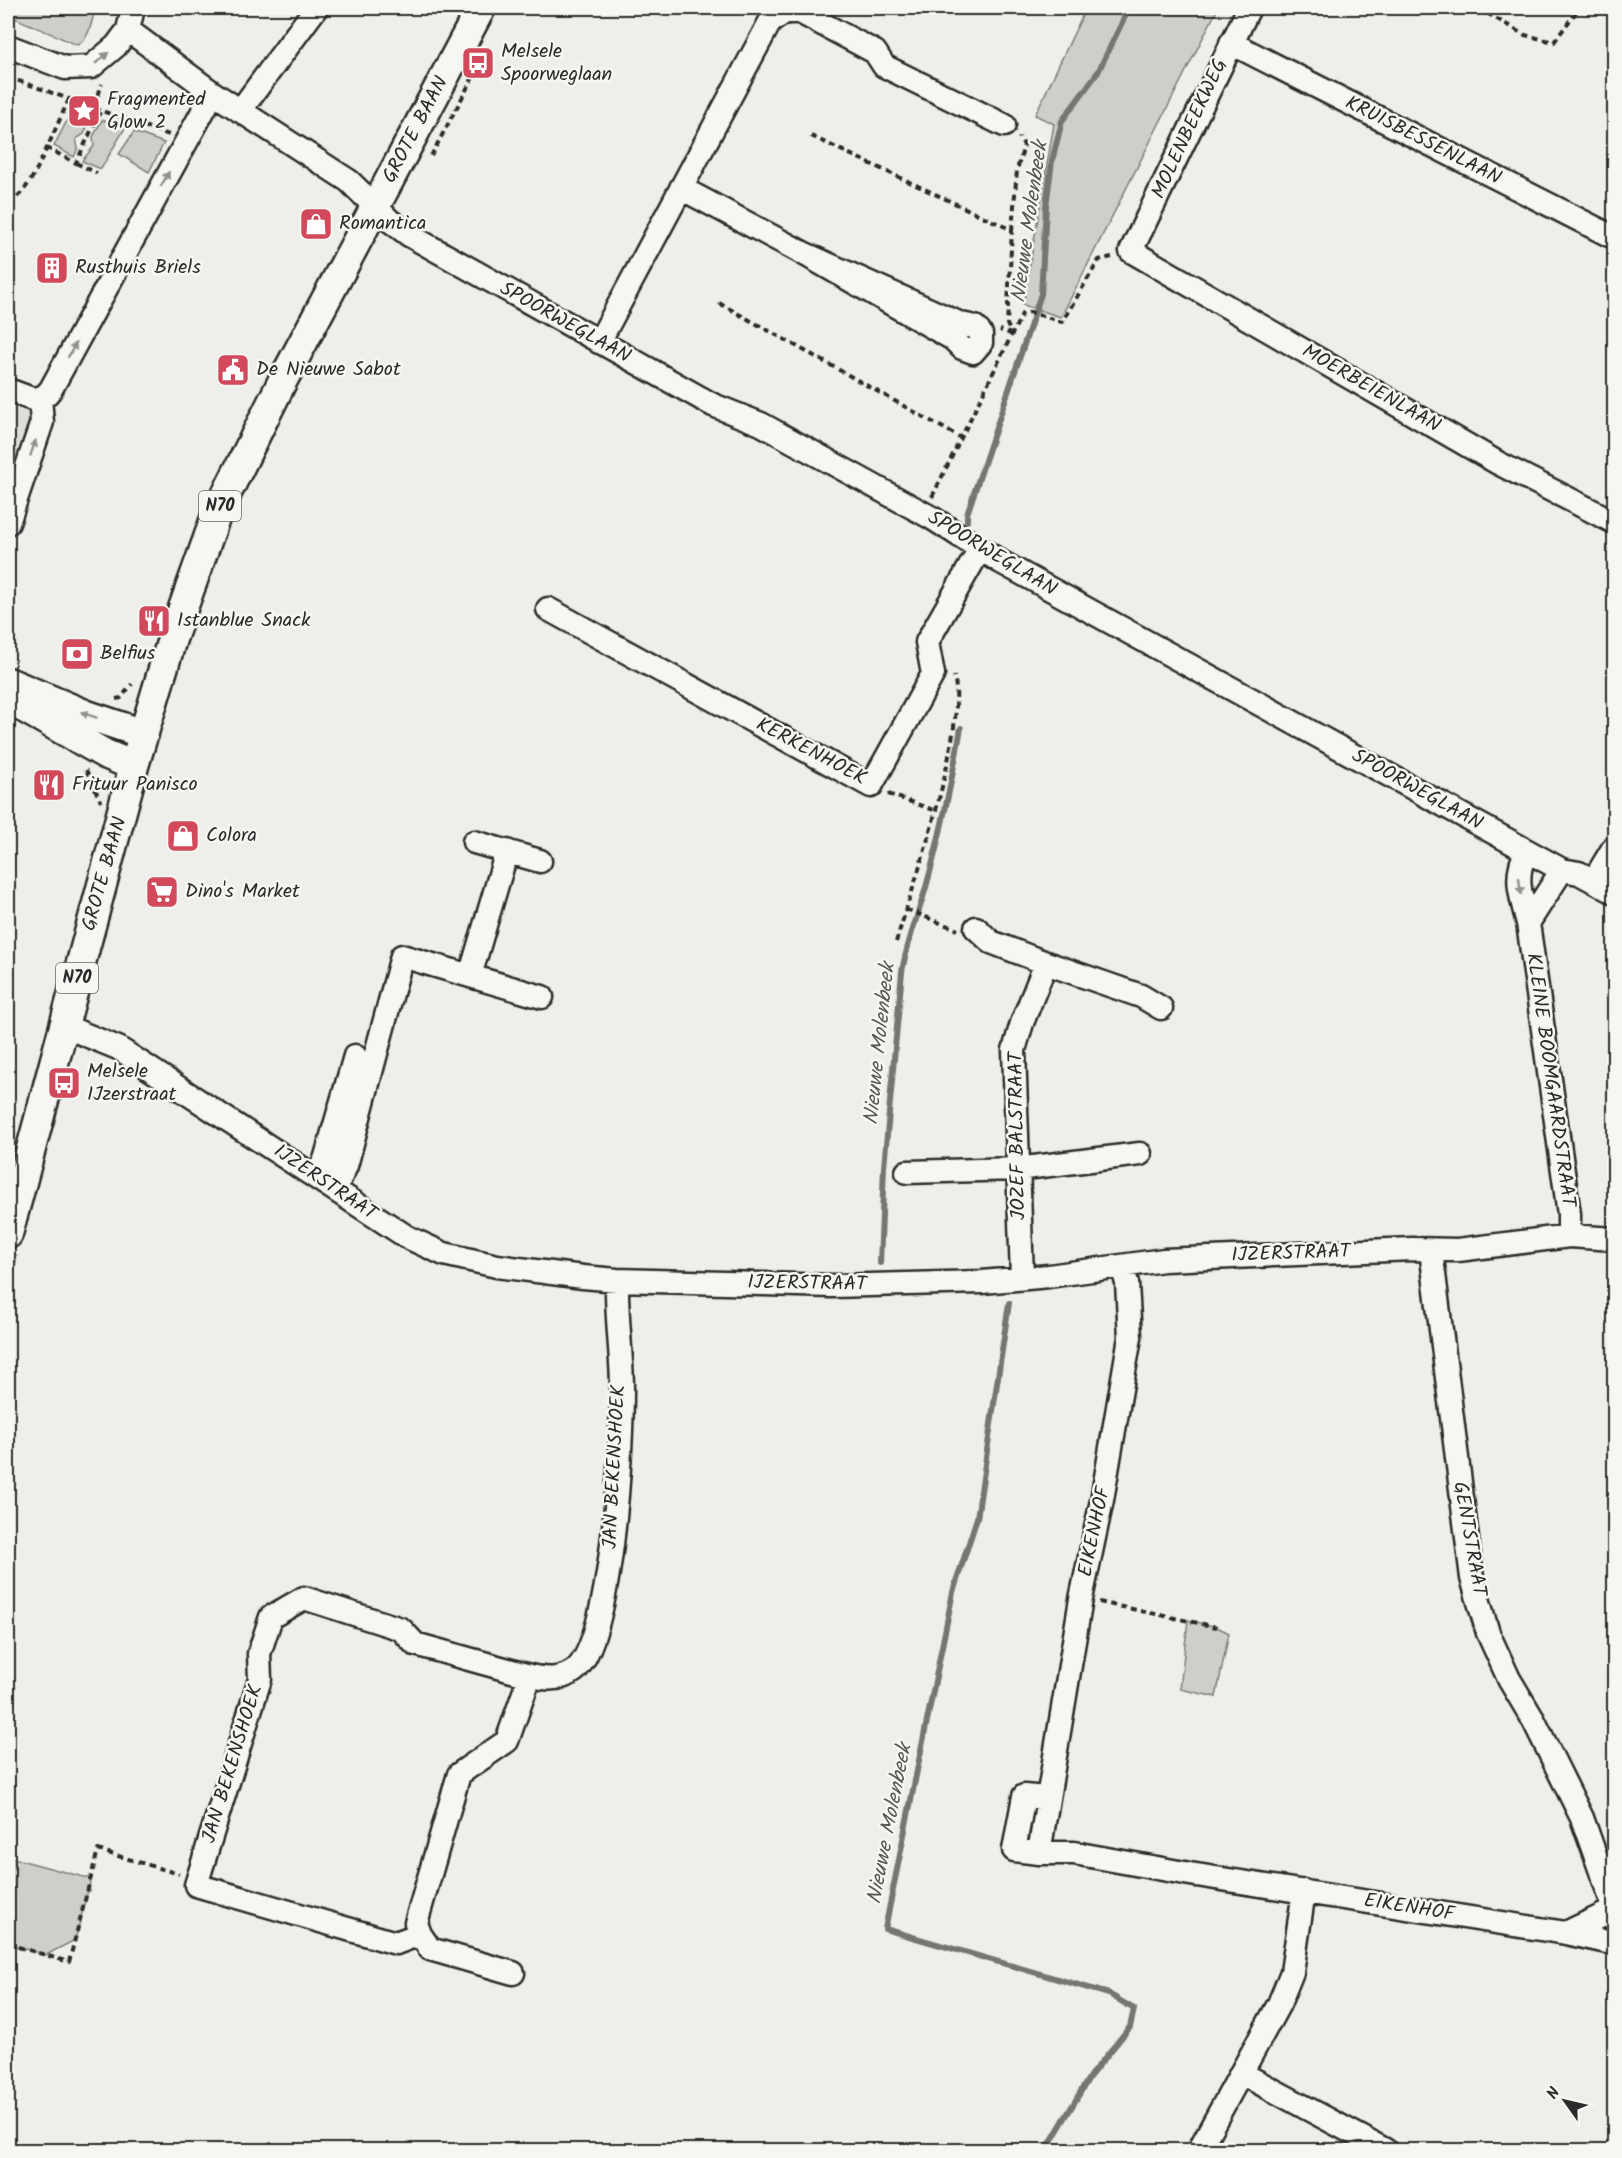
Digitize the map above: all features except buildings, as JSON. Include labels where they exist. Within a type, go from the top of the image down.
[{"type":"main road","name":"GROTE BAAN","points":[[14,1239],[64,1026],[134,766],[172,639],[217,513],[258,427],[481,8]]},
{"type":"main road","points":[[8,682],[87,715],[144,734]]},
{"type":"main road","points":[[8,699],[105,754],[134,766]]},
{"type":"street","points":[[8,46],[65,68],[91,67],[116,46],[128,30],[134,8]]},
{"type":"street","points":[[240,111],[316,8]]},
{"type":"street","name":"MOLENBEEKWEG","points":[[1131,252],[1249,8]]},
{"type":"street","points":[[599,342],[770,22],[784,12],[800,12],[875,52],[884,66],[1004,125]]},
{"type":"street","name":"SPOORWEGLAAN","points":[[128,30],[213,93],[342,177],[409,234],[713,405],[761,424],[924,513],[981,549],[1527,851],[1562,870],[1580,873],[1614,892]]},
{"type":"street","name":"KRUISBESSENLAAN","points":[[1231,43],[1609,235],[1614,233]]},
{"type":"street","points":[[8,390],[29,399],[40,398],[51,389],[213,93]]},
{"type":"street","points":[[681,188],[803,253],[961,324],[975,327],[981,334]]},
{"type":"street","name":"MOERBEIENLAAN","points":[[1131,252],[1498,463],[1614,522]]},
{"type":"street","points":[[8,523],[42,422],[40,398]]},
{"type":"street","name":"KERKENHOEK","points":[[548,609],[871,786],[933,674],[927,642],[981,549]]},
{"type":"street","points":[[474,842],[540,861]]},
{"type":"street","points":[[1594,880],[1614,847]]},
{"type":"street","points":[[470,976],[507,851]]},
{"type":"street","name":"KLEINE BOOMGAARDSTRAAT","points":[[1527,851],[1520,863],[1518,877],[1528,923],[1569,1214],[1569,1236]]},
{"type":"street","points":[[1528,923],[1562,870]]},
{"type":"street","points":[[976,928],[991,942],[1141,996],[1161,1008]]},
{"type":"street","points":[[335,1189],[346,1166],[402,956],[542,997]]},
{"type":"street","name":"JOZEF BALSTRAAT","points":[[1022,1277],[1014,1050],[1022,1023],[1046,963]]},
{"type":"street","name":"IJZERSTRAAT","points":[[64,1026],[118,1048],[407,1237],[444,1254],[496,1266],[616,1280],[832,1286],[982,1282],[1245,1255],[1458,1250],[1569,1236],[1614,1239]]},
{"type":"street","points":[[316,1176],[325,1160],[355,1056]]},
{"type":"street","points":[[907,1172],[1017,1169],[1140,1154]]},
{"type":"street","name":"GENTSTRAAT","points":[[1431,1250],[1472,1578],[1488,1633],[1509,1679],[1534,1721],[1581,1818],[1614,1909]]},
{"type":"street","name":"EIKENHOF","points":[[1122,1266],[1127,1283],[1130,1337],[1102,1500],[1081,1599],[1046,1798],[1039,1854],[1074,1853],[1566,1933],[1607,1942],[1614,1940]]},
{"type":"street","name":"JAN BEKENSHOEK","points":[[197,1881],[260,1679],[259,1654],[271,1617],[304,1598],[401,1629],[415,1644],[546,1679],[573,1672],[590,1650],[609,1570],[619,1452],[622,1389],[616,1315],[616,1280]]},
{"type":"street","points":[[513,1974],[430,1949],[416,1923],[459,1774],[507,1741],[530,1676]]},
{"type":"street","points":[[197,1881],[196,1885],[396,1943],[420,1934]]},
{"type":"street","points":[[1199,2151],[1279,2004],[1292,1972],[1304,1891]]},
{"type":"street","points":[[1566,1933],[1614,1909]]},
{"type":"street","points":[[1241,2073],[1385,2151]]},
{"type":"path","points":[[8,14],[10,8]]},
{"type":"path","points":[[1478,8],[1486,9],[1525,35],[1554,42],[1579,8]]},
{"type":"path","points":[[430,157],[476,76],[489,46]]},
{"type":"path","points":[[8,202],[16,199],[34,174],[69,99]]},
{"type":"path","points":[[94,108],[186,141]]},
{"type":"path","points":[[76,163],[101,110]]},
{"type":"path","points":[[1004,125],[1014,130],[1024,145],[1017,170],[1012,230],[1007,324],[1011,334]]},
{"type":"path","points":[[811,136],[1012,230]]},
{"type":"path","points":[[47,148],[97,173]]},
{"type":"path","points":[[924,513],[963,439],[1022,314],[1030,312],[1062,322],[1099,260],[1131,252]]},
{"type":"path","points":[[719,303],[963,439]]},
{"type":"path","points":[[981,334],[1001,329],[1011,334]]},
{"type":"path","points":[[896,942],[948,758],[957,690],[951,668]]},
{"type":"path","points":[[871,786],[934,810]]},
{"type":"path","points":[[906,908],[927,919],[958,930],[976,928]]},
{"type":"path","points":[[8,1286],[14,1239]]},
{"type":"path","points":[[1081,1599],[1218,1627]]},
{"type":"path","points":[[8,1944],[69,1962],[98,1850],[197,1881]]},
{"type":"shaded area","points":[[14,8],[95,8],[88,34],[77,45],[10,16]]},
{"type":"shaded area","points":[[1086,8],[1218,8],[1061,317],[1023,305],[1054,124],[1035,115]]},
{"type":"shaded area","points":[[73,109],[92,115],[84,134],[76,139],[78,148],[74,157],[54,146]]},
{"type":"shaded area","points":[[102,120],[125,128],[101,169],[82,161],[94,146],[93,137]]},
{"type":"shaded area","points":[[134,132],[164,143],[149,172],[119,154]]},
{"type":"shaded area","points":[[8,405],[40,416],[8,506]]},
{"type":"shaded area","points":[[1188,1620],[1217,1627],[1229,1633],[1216,1697],[1180,1689]]},
{"type":"shaded area","points":[[9,1857],[91,1879],[75,1940],[46,1955],[8,1944]]},
{"type":"waterway","name":"Nieuwe Molenbeek","points":[[967,521],[967,514],[1041,294],[1046,206],[1052,161],[1062,121],[1098,72],[1129,8]]},
{"type":"waterway","name":"Nieuwe Molenbeek","points":[[880,1263],[884,1167],[902,972],[938,842],[961,728]]},
{"type":"waterway","name":"Nieuwe Molenbeek","points":[[1009,1303],[977,1518],[953,1592],[885,1929],[1109,1994],[1134,2009],[1130,2027],[1090,2076],[1046,2150]]},
{"type":"place","name":"Melsele Spoorweglaan","points":[[478,63]]},
{"type":"place","name":"Fragmented Glow 2","points":[[84,111]]},
{"type":"place","name":"Romantica","points":[[316,224]]},
{"type":"place","name":"Rusthuis Briels","points":[[52,268]]},
{"type":"place","name":"De Nieuwe Sabot","points":[[233,370]]},
{"type":"place","name":"Istanblue Snack","points":[[154,621]]},
{"type":"place","name":"Belfius","points":[[77,654]]},
{"type":"place","name":"Frituur Panisco","points":[[49,785]]},
{"type":"place","name":"Colora","points":[[183,836]]},
{"type":"place","name":"Dino's Market","points":[[162,892]]},
{"type":"place","name":"Melsele IJzerstraat","points":[[64,1083]]}]
